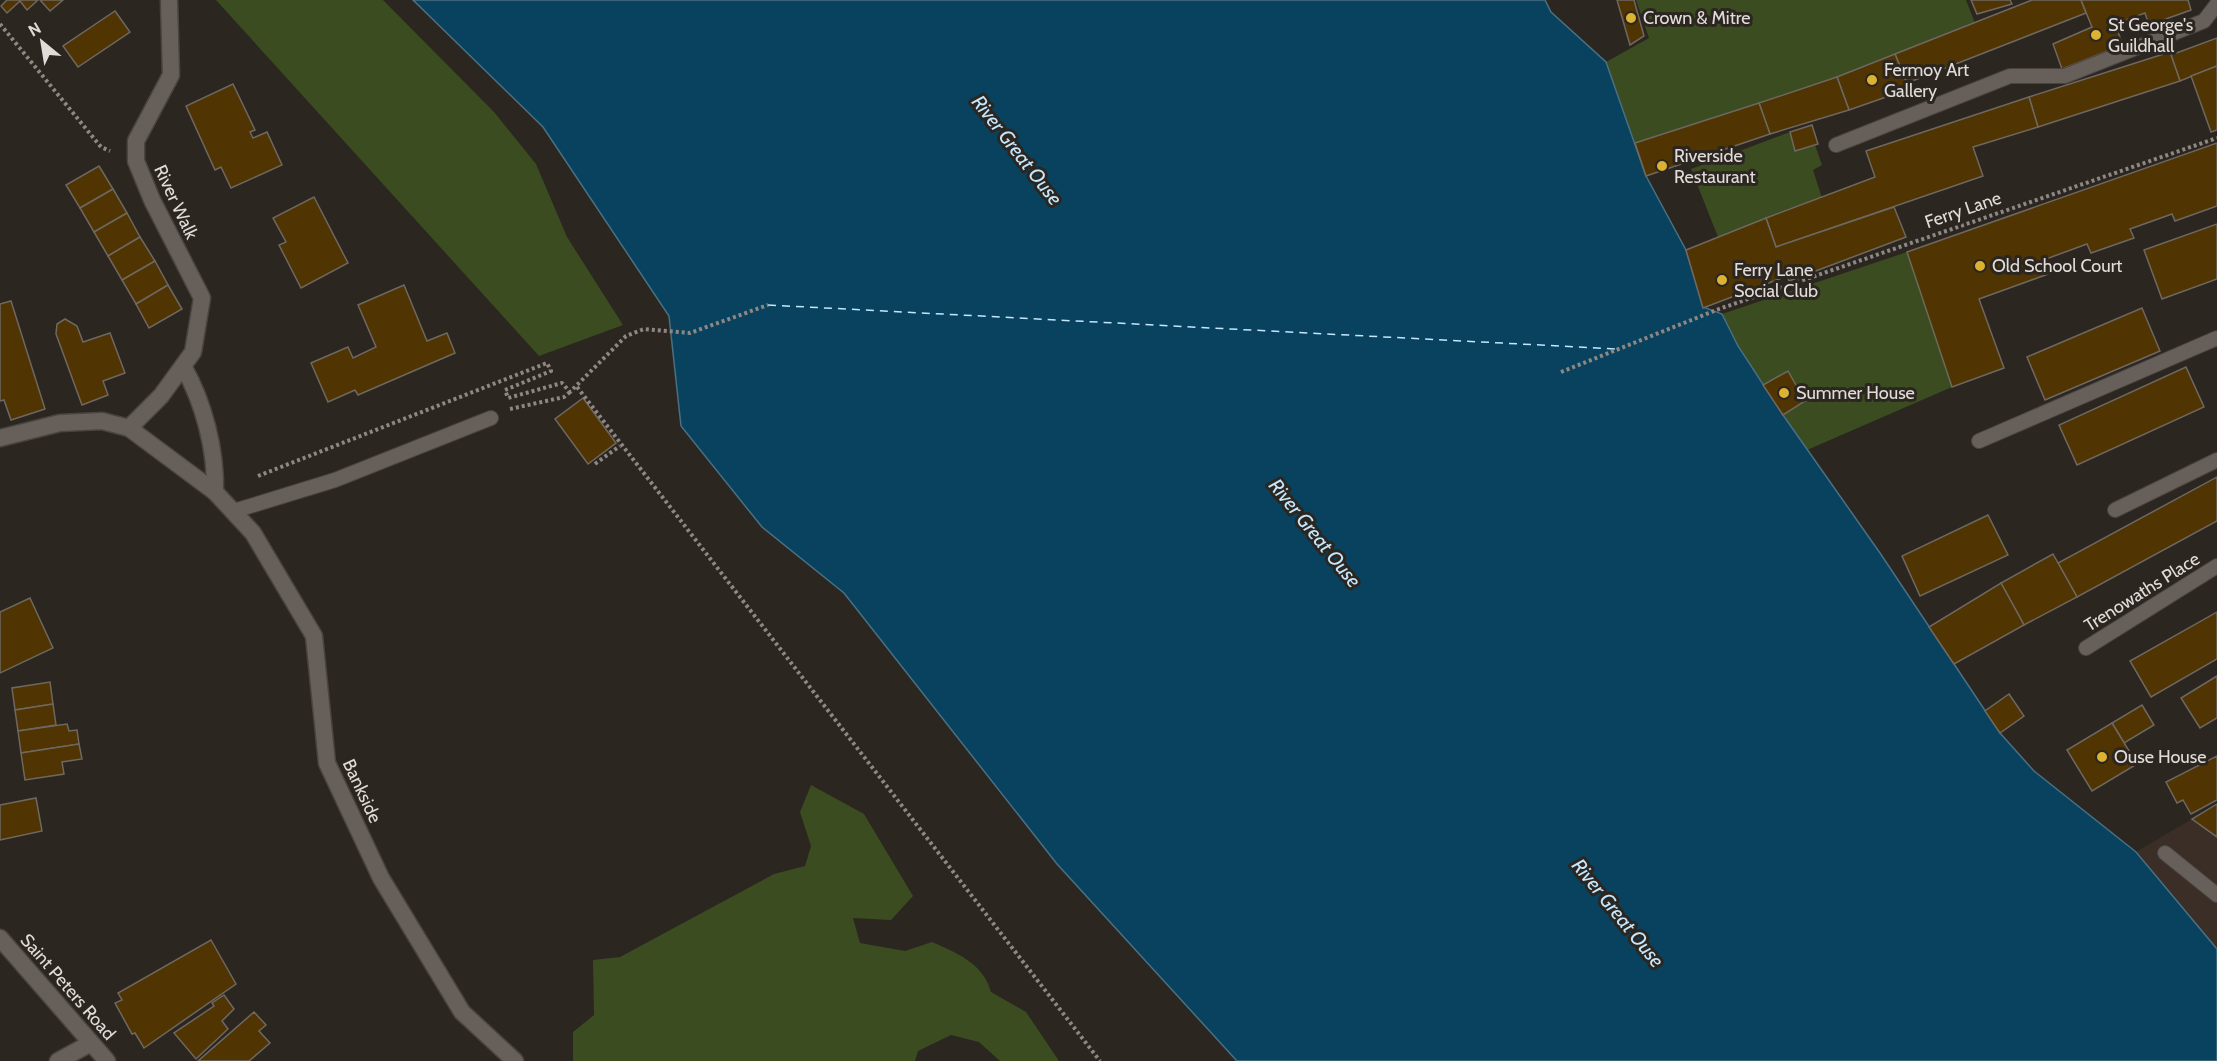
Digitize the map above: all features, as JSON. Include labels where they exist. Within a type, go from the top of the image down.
[{"type":"street","name":"River Walk","points":[[169,0],[171,75],[136,141],[136,161],[152,200],[202,298],[193,352],[183,366]]},
{"type":"street","points":[[0,438],[60,423],[102,421],[129,428],[161,396],[183,366],[193,384],[216,463],[215,492]]},
{"type":"street","name":"Bankside","points":[[129,428],[215,492],[253,533],[314,636],[327,763],[381,878],[462,1012],[515,1061]]},
{"type":"street","name":"Saint Peters Road","points":[[0,938],[107,1061]]},
{"type":"street","points":[[58,1061],[91,1043]]},
{"type":"lane","points":[[1836,145],[2010,76],[2065,76],[2204,21],[2217,4]]},
{"type":"lane","points":[[1979,441],[2217,338]]},
{"type":"lane","points":[[234,511],[335,480],[491,418]]},
{"type":"lane","points":[[2115,510],[2217,460]]},
{"type":"lane","name":"Trenowaths Place","points":[[2086,648],[2217,566]]},
{"type":"lane","points":[[2165,853],[2217,895]]},
{"type":"path","points":[[0,24],[101,147],[136,161]]},
{"type":"path","name":"Ferry Lane","points":[[1561,372],[1719,309],[2217,138]]},
{"type":"path","points":[[768,305],[690,333],[644,329],[626,336],[577,387],[620,446],[1100,1061]]},
{"type":"path","points":[[518,407],[564,397],[570,392]]},
{"type":"path","points":[[595,464],[620,446]]},
{"type":"shaded area","points":[[2192,819],[2217,837],[2217,949],[2136,852]]},
{"type":"green space","points":[[216,0],[383,0],[494,112],[536,164],[567,237],[623,325],[539,356]]},
{"type":"green space","points":[[1636,0],[1966,0],[1975,23],[1837,77],[1635,143],[1606,62],[1649,38]]},
{"type":"green space","points":[[1790,132],[1795,151],[1815,145],[1822,165],[1813,170],[1822,198],[1718,237],[1691,169]]},
{"type":"green space","points":[[1907,252],[1952,387],[1807,450],[1738,346],[1722,314]]},
{"type":"green space","points":[[811,785],[864,814],[913,896],[891,920],[853,918],[860,943],[905,951],[932,942],[960,955],[982,974],[991,992],[1026,1012],[1059,1061],[1000,1061],[979,1042],[951,1035],[918,1051],[915,1061],[573,1061],[573,1032],[594,1015],[593,960],[620,957],[774,874],[805,866],[811,846],[800,812]]},
{"type":"water","name":"River Great Ouse","points":[[413,0],[1545,0],[1551,12],[1606,62],[1646,176],[1686,250],[1703,307],[1722,314],[1738,346],[1783,415],[1880,553],[2000,733],[2034,771],[2136,852],[2217,949],[2217,1061],[1237,1061],[1057,864],[844,593],[762,527],[681,426],[669,316],[543,127]]},
{"type":"building","points":[[7,0],[38,0],[27,10],[20,1],[7,13],[1,6]]},
{"type":"building","points":[[40,0],[63,0],[50,11]]},
{"type":"building","name":"Crown & Mitre","points":[[1617,0],[1634,0],[1644,36],[1630,45]]},
{"type":"building","points":[[1971,0],[2010,0],[2012,4],[1977,14]]},
{"type":"building","points":[[2032,0],[2081,0],[2086,13],[1907,83],[1895,54]]},
{"type":"building","name":"St George's Guildhall","points":[[2081,0],[2188,0],[2191,10],[2149,25],[2145,13],[2115,24],[2123,45],[2062,69],[2053,44],[2092,27]]},
{"type":"building","points":[[115,11],[130,32],[78,67],[63,46]]},
{"type":"building","points":[[2217,38],[2217,66],[2180,81],[2171,55]]},
{"type":"building","points":[[2170,52],[2180,81],[2038,127],[2029,97]]},
{"type":"building","name":"Fermoy Art Gallery","points":[[1895,54],[1909,89],[1849,110],[1837,77]]},
{"type":"building","points":[[2217,66],[2217,130],[2211,132],[2191,76]]},
{"type":"building","points":[[1837,77],[1849,110],[1770,134],[1759,103]]},
{"type":"building","points":[[233,84],[255,130],[250,132],[253,138],[267,132],[282,165],[231,188],[221,167],[215,170],[186,106]]},
{"type":"building","points":[[2029,97],[2038,127],[1973,147],[1983,176],[1776,247],[1766,218],[1875,177],[1866,151]]},
{"type":"building","points":[[1759,103],[1770,134],[1646,176],[1635,143]]},
{"type":"building","points":[[1812,125],[1818,144],[1795,151],[1790,132]]},
{"type":"building","name":"Old School Court","points":[[2217,143],[2217,206],[2175,221],[2172,214],[2130,229],[2134,238],[2091,253],[2087,244],[2046,259],[2051,273],[1979,299],[2004,368],[1952,387],[1907,252]]},
{"type":"building","points":[[99,166],[113,189],[80,208],[66,185]]},
{"type":"building","points":[[113,189],[127,213],[94,232],[80,208]]},
{"type":"building","points":[[314,197],[348,263],[301,288],[279,245],[286,242],[273,218]]},
{"type":"building","points":[[1894,207],[1906,237],[1789,281],[1787,276],[1703,308],[1686,250],[1766,218],[1776,247]]},
{"type":"building","points":[[127,213],[140,237],[108,256],[94,232]]},
{"type":"building","name":"Old School Court","points":[[2217,224],[2217,279],[2162,299],[2144,250]]},
{"type":"building","points":[[140,237],[155,261],[122,280],[108,256]]},
{"type":"building","points":[[155,261],[168,285],[136,304],[122,280]]},
{"type":"building","points":[[168,285],[182,309],[149,328],[136,304]]},
{"type":"building","points":[[404,285],[427,341],[447,333],[455,353],[358,395],[355,390],[328,402],[311,363],[348,347],[353,358],[376,347],[358,305]]},
{"type":"building","points":[[11,301],[45,409],[11,420],[4,400],[0,401],[0,304]]},
{"type":"building","points":[[2142,308],[2160,351],[2045,400],[2027,357]]},
{"type":"building","points":[[65,319],[77,326],[83,342],[110,333],[125,373],[103,381],[108,395],[82,405],[56,334],[57,324]]},
{"type":"building","points":[[2186,367],[2204,407],[2077,465],[2059,425]]},
{"type":"building","name":"Summer House","points":[[1788,371],[1805,401],[1783,415],[1763,385]]},
{"type":"building","points":[[583,398],[616,443],[588,464],[555,419]]},
{"type":"building","points":[[2217,477],[2217,521],[2077,597],[2058,563]]},
{"type":"building","points":[[1988,515],[2008,555],[1920,596],[1902,556]]},
{"type":"building","points":[[2053,554],[2077,597],[2024,625],[2001,583]]},
{"type":"building","points":[[2001,583],[2024,625],[1954,664],[1929,627]]},
{"type":"building","points":[[30,598],[53,648],[0,673],[0,612]]},
{"type":"building","points":[[2217,612],[2217,659],[2151,697],[2130,661]]},
{"type":"building","points":[[2217,676],[2217,718],[2200,728],[2181,698]]},
{"type":"building","points":[[50,682],[53,704],[15,710],[12,688]]},
{"type":"building","points":[[2009,694],[2024,716],[2000,733],[1985,711]]},
{"type":"building","points":[[53,704],[56,725],[18,731],[15,710]]},
{"type":"building","points":[[2142,705],[2154,725],[2124,743],[2112,723]]},
{"type":"building","name":"Ouse House","points":[[2112,723],[2137,764],[2092,791],[2067,750]]},
{"type":"building","points":[[67,724],[69,731],[77,730],[79,744],[21,753],[18,731]]},
{"type":"building","points":[[79,744],[82,759],[62,762],[64,774],[25,780],[21,753]]},
{"type":"building","points":[[2217,756],[2217,800],[2191,814],[2183,800],[2177,803],[2166,782]]},
{"type":"building","points":[[36,798],[42,831],[0,840],[0,805]]},
{"type":"building","points":[[2217,804],[2217,837],[2192,819]]},
{"type":"building","points":[[211,940],[236,984],[144,1048],[135,1033],[132,1034],[115,1003],[122,1000],[118,993]]},
{"type":"building","points":[[224,995],[234,1009],[222,1021],[228,1029],[196,1059],[174,1033],[214,1006],[212,1003]]},
{"type":"building","points":[[254,1012],[266,1025],[259,1031],[270,1043],[249,1061],[198,1061]]},
{"type":"ferry route","points":[[768,305],[1617,349]]},
{"type":"place","name":"Crown & Mitre","points":[[1631,18]]},
{"type":"place","name":"St George's Guildhall","points":[[2096,35]]},
{"type":"place","name":"Fermoy Art Gallery","points":[[1872,80]]},
{"type":"place","name":"Riverside Restaurant","points":[[1662,166]]},
{"type":"place","name":"Old School Court","points":[[1980,266]]},
{"type":"place","name":"Ferry Lane Social Club","points":[[1722,280]]},
{"type":"place","name":"Summer House","points":[[1784,393]]},
{"type":"place","name":"Ouse House","points":[[2102,757]]}]
